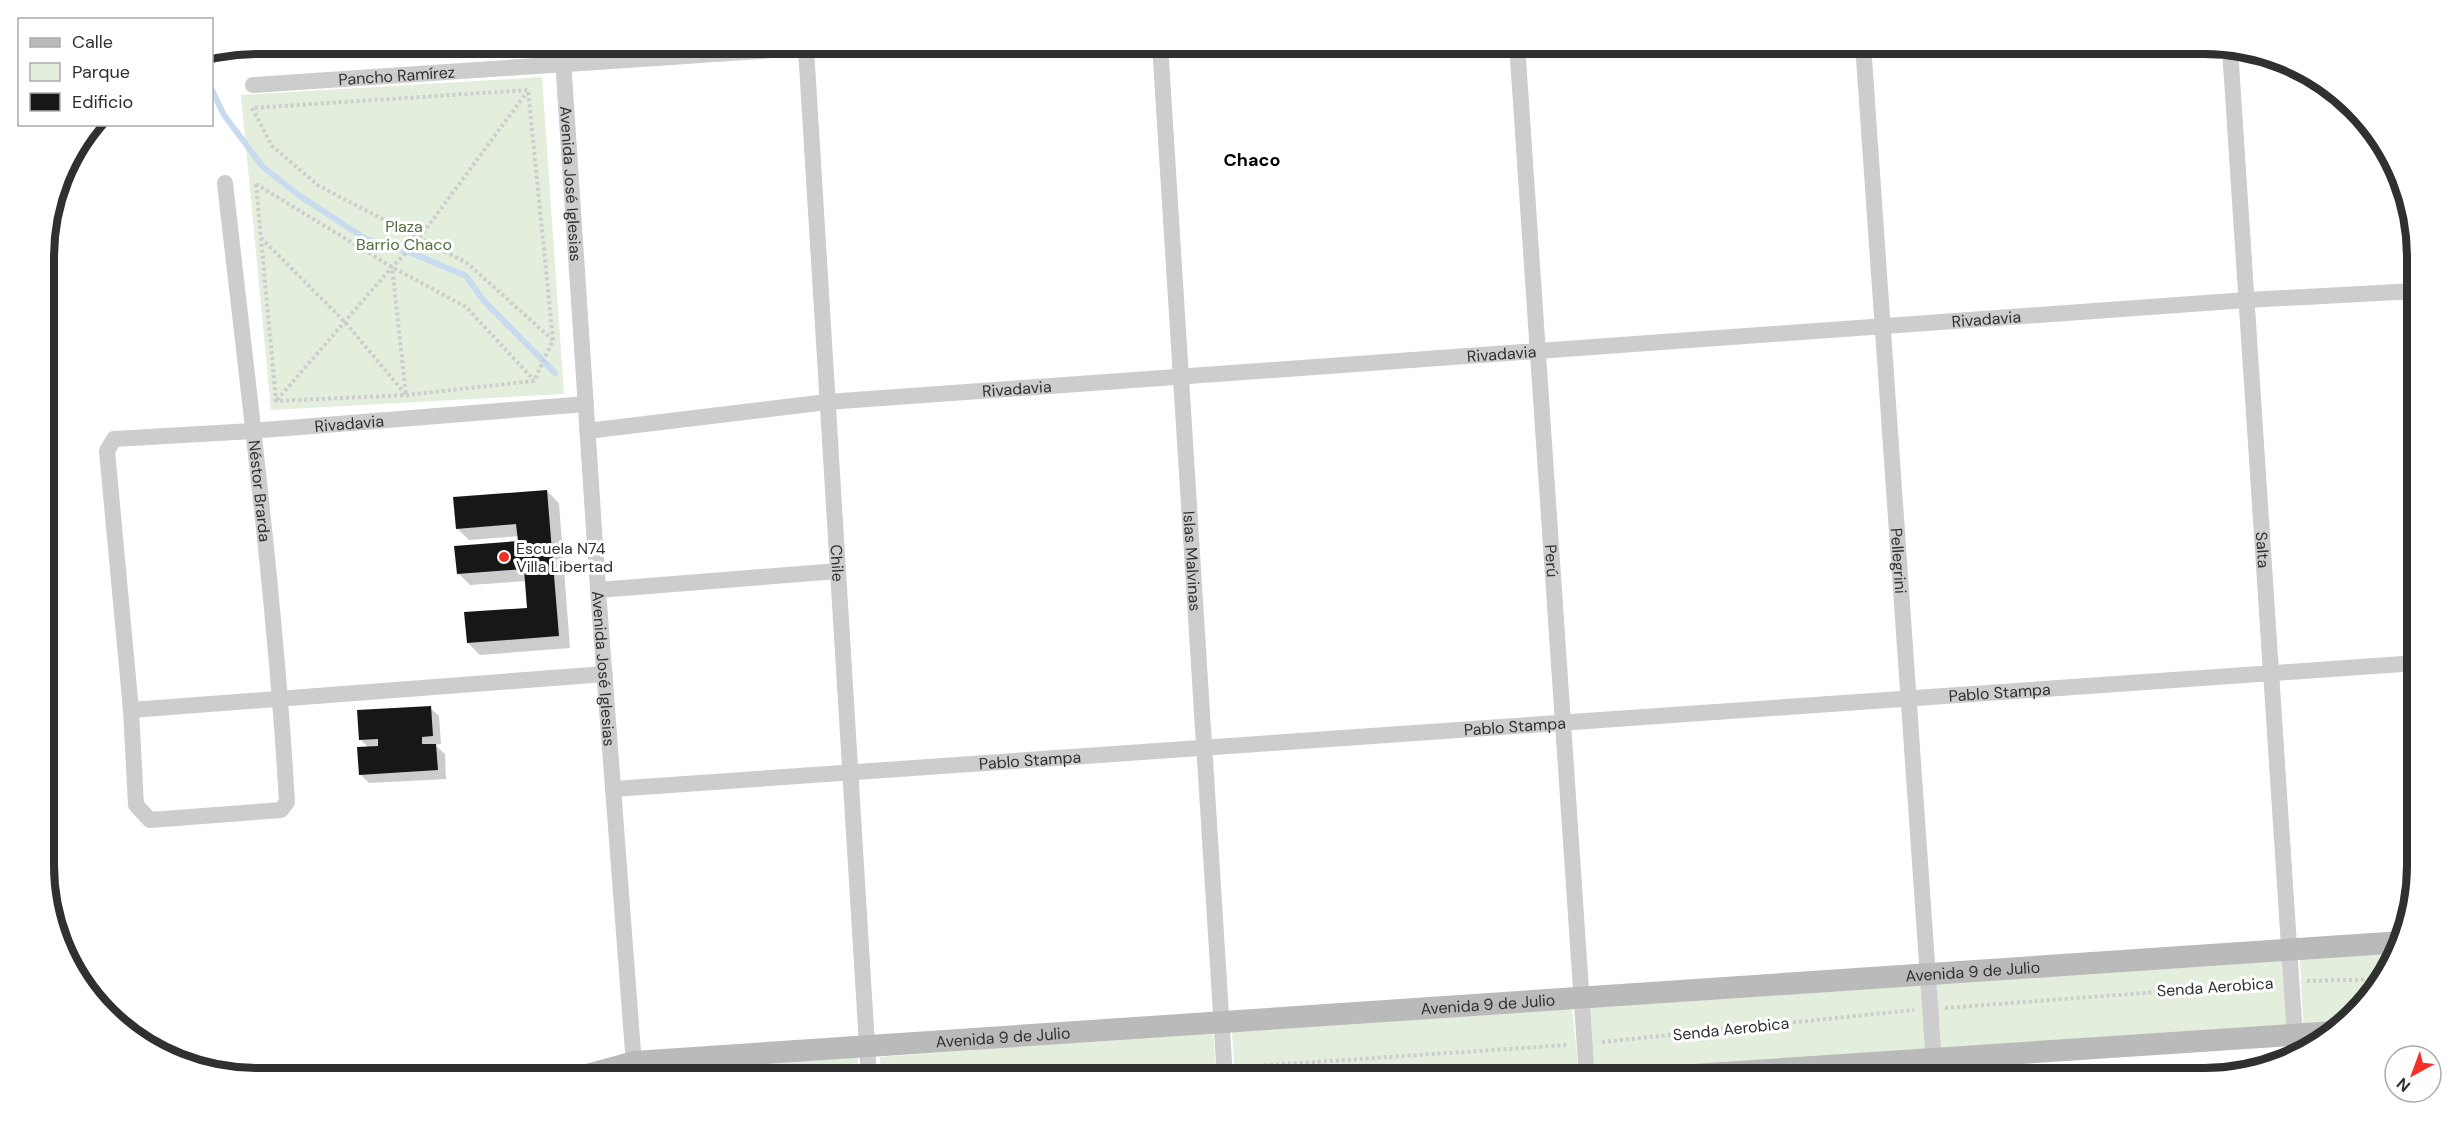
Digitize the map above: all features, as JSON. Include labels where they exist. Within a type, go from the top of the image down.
[{"type":"main road","name":"Avenida 9 de Julio","points":[[654,1068],[867,1047],[2392,943]]},
{"type":"main road","points":[[1934,1068],[2295,1043]]},
{"type":"street","name":"Avenida José Iglesias","points":[[563,54],[598,590],[634,1068]]},
{"type":"street","name":"Pancho Ramírez","points":[[253,85],[709,54]]},
{"type":"street","name":"Chile","points":[[806,54],[868,1068]]},
{"type":"street","name":"Islas Malvinas","points":[[1161,54],[1225,1068]]},
{"type":"street","name":"Perú","points":[[1518,54],[1586,1068]]},
{"type":"street","name":"Pellegrini","points":[[1864,54],[1934,1068]]},
{"type":"street","name":"Salta","points":[[2230,56],[2295,1043]]},
{"type":"street","name":"Néstor Brarda","points":[[131,710],[136,805],[150,820],[281,810],[287,802],[281,700],[225,183]]},
{"type":"street","name":"Rivadavia","points":[[587,431],[827,402],[2247,300],[2407,291]]},
{"type":"street","name":"Rivadavia","points":[[131,710],[107,451],[114,439],[586,404]]},
{"type":"street","points":[[598,590],[838,571]]},
{"type":"street","name":"Pablo Stampa","points":[[613,789],[2407,664]]},
{"type":"street","points":[[131,710],[604,674]]},
{"type":"path","points":[[528,90],[252,108],[272,146],[319,186],[467,263],[553,340]]},
{"type":"path","points":[[276,401],[392,267],[415,244],[528,90]]},
{"type":"path","points":[[528,90],[553,340],[534,381]]},
{"type":"path","points":[[276,401],[256,184],[392,267],[466,307],[534,381]]},
{"type":"path","points":[[261,238],[345,322],[406,395]]},
{"type":"path","points":[[392,267],[406,395]]},
{"type":"path","points":[[276,401],[406,395],[534,381]]},
{"type":"path","name":"Senda Aerobica","points":[[1287,1068],[1584,1044],[1931,1009],[2291,982],[2372,979]]},
{"type":"green space","name":"Plaza Barrio Chaco","points":[[542,77],[564,394],[271,410],[241,95]]},
{"type":"green space","points":[[2387,954],[2365,989],[2348,1009],[2333,1022],[2303,1024],[2300,959]]},
{"type":"green space","points":[[2282,959],[2289,1029],[1940,1052],[1935,982]]},
{"type":"green space","points":[[1921,983],[1926,1052],[1674,1068],[1595,1068],[1590,1006]]},
{"type":"green space","points":[[1572,1007],[1578,1068],[1234,1068],[1232,1031]]},
{"type":"green space","points":[[1213,1032],[1216,1068],[881,1068],[880,1057]]},
{"type":"green space","points":[[858,1057],[859,1068],[663,1068]]},
{"type":"building","name":"Escuela N74 Villa Libertad","points":[[547,490],[559,636],[467,643],[464,612],[527,608],[524,569],[457,574],[454,546],[518,541],[516,524],[456,529],[453,497]]},
{"type":"building","points":[[431,706],[433,736],[422,737],[422,744],[436,744],[438,770],[359,775],[357,747],[378,746],[378,739],[359,740],[357,710]]},
{"type":"waterway","points":[[213,92],[224,115],[263,167],[300,196],[366,239],[414,254],[466,276],[484,301],[555,373]]},
{"type":"place","name":"Escuela N74 Villa Libertad","points":[[504,557]]},
{"type":"district","name":"Chaco","points":[[1252,160]]}]
